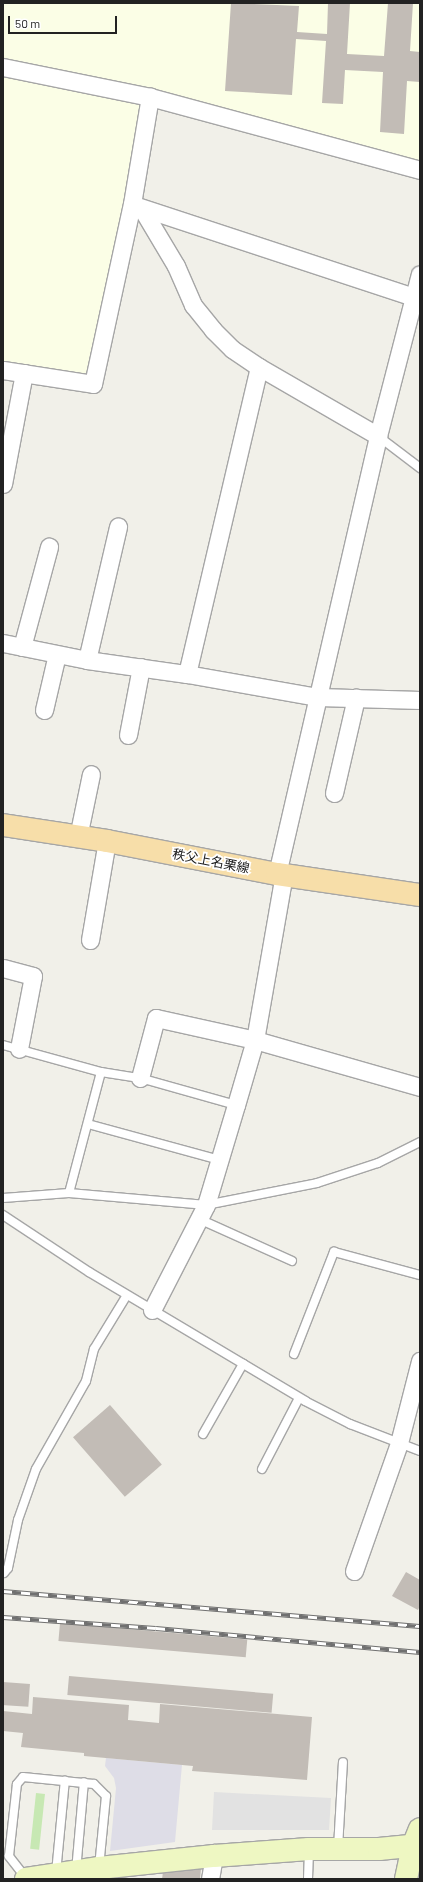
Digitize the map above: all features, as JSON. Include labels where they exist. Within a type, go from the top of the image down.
[{"type":"main road","name":"秩父上名栗線","points":[[3,825],[107,841],[280,874],[420,895]]},
{"type":"street","points":[[3,67],[150,97],[420,170]]},
{"type":"street","points":[[3,370],[93,384],[137,206],[150,97]]},
{"type":"street","points":[[137,206],[417,298]]},
{"type":"street","points":[[137,206],[176,266],[192,305],[213,330],[232,348],[259,367],[378,436]]},
{"type":"street","points":[[152,1310],[202,1212],[220,1160],[255,1040],[280,874],[318,697],[378,436],[417,298],[420,274]]},
{"type":"street","points":[[188,674],[259,367]]},
{"type":"street","points":[[3,484],[24,373]]},
{"type":"street","points":[[87,660],[118,527]]},
{"type":"street","points":[[22,647],[49,547]]},
{"type":"street","points":[[3,643],[87,660],[188,674],[318,697],[420,700]]},
{"type":"street","points":[[44,710],[57,654]]},
{"type":"street","points":[[128,735],[141,667]]},
{"type":"street","points":[[334,792],[356,698]]},
{"type":"street","points":[[78,837],[91,774]]},
{"type":"street","points":[[90,940],[107,841]]},
{"type":"street","points":[[3,968],[34,976],[11,1047]]},
{"type":"street","points":[[140,1078],[156,1018],[255,1040],[420,1087]]},
{"type":"street","points":[[354,1571],[399,1443],[419,1370]]},
{"type":"street","points":[[21,1879],[99,1868],[214,1856],[309,1849],[379,1849],[418,1840]]},
{"type":"street","points":[[406,1879],[418,1840]]},
{"type":"street","points":[[210,1879],[214,1856]]},
{"type":"lane","points":[[378,436],[420,468]]},
{"type":"lane","points":[[11,1047],[102,1072],[140,1078],[236,1105]]},
{"type":"lane","points":[[69,1194],[102,1072]]},
{"type":"lane","points":[[88,1124],[220,1160]]},
{"type":"lane","points":[[202,1212],[317,1183],[378,1163],[420,1142]]},
{"type":"lane","points":[[3,1198],[69,1194],[202,1212],[292,1261]]},
{"type":"lane","points":[[3,1215],[89,1272],[299,1398],[350,1424],[420,1451]]},
{"type":"lane","points":[[294,1354],[334,1252],[420,1275]]},
{"type":"lane","points":[[4,1573],[8,1568],[18,1520],[36,1469],[86,1381],[94,1349],[127,1295]]},
{"type":"lane","points":[[203,1434],[243,1364]]},
{"type":"lane","points":[[262,1469],[299,1398]]},
{"type":"lane","points":[[338,1849],[344,1762]]},
{"type":"lane","points":[[21,1879],[9,1856],[17,1784],[23,1777],[94,1784],[106,1796],[99,1868]]},
{"type":"lane","points":[[65,1780],[66,1872]]},
{"type":"lane","points":[[66,1872],[84,1782]]},
{"type":"lane","points":[[308,1879],[309,1849]]},
{"type":"shaded area","points":[[3,3],[420,3],[420,170],[150,97],[93,384],[3,370]]},
{"type":"shaded area","points":[[106,1758],[182,1765],[175,1842],[110,1851],[116,1788],[114,1778],[105,1766]]},
{"type":"shaded area","points":[[214,1792],[331,1798],[329,1830],[212,1830]]},
{"type":"green space","points":[[36,1793],[45,1794],[39,1850],[30,1849]]},
{"type":"building","points":[[231,3],[299,6],[297,32],[327,34],[328,3],[350,3],[347,54],[384,56],[388,3],[413,3],[410,51],[420,52],[420,82],[407,81],[404,134],[380,132],[383,72],[345,70],[343,104],[322,103],[326,41],[296,39],[292,95],[225,91]]},
{"type":"building","points":[[110,1405],[162,1465],[125,1497],[73,1437]]},
{"type":"building","points":[[406,1572],[420,1580],[420,1606],[418,1610],[392,1596]]},
{"type":"building","points":[[60,1623],[247,1639],[246,1657],[58,1641]]},
{"type":"building","points":[[69,1676],[273,1694],[272,1713],[67,1695]]},
{"type":"building","points":[[3,1682],[30,1684],[28,1707],[3,1705]]},
{"type":"building","points":[[33,1697],[129,1705],[128,1720],[159,1723],[160,1704],[312,1717],[307,1780],[192,1771],[193,1766],[84,1756],[84,1753],[21,1747],[23,1733],[3,1731],[3,1711],[32,1714]]},
{"type":"building","points":[[201,1869],[200,1879],[162,1879],[163,1872]]},
{"type":"railway","points":[[3,1591],[420,1626]]},
{"type":"railway","points":[[3,1617],[156,1628],[420,1652]]}]
